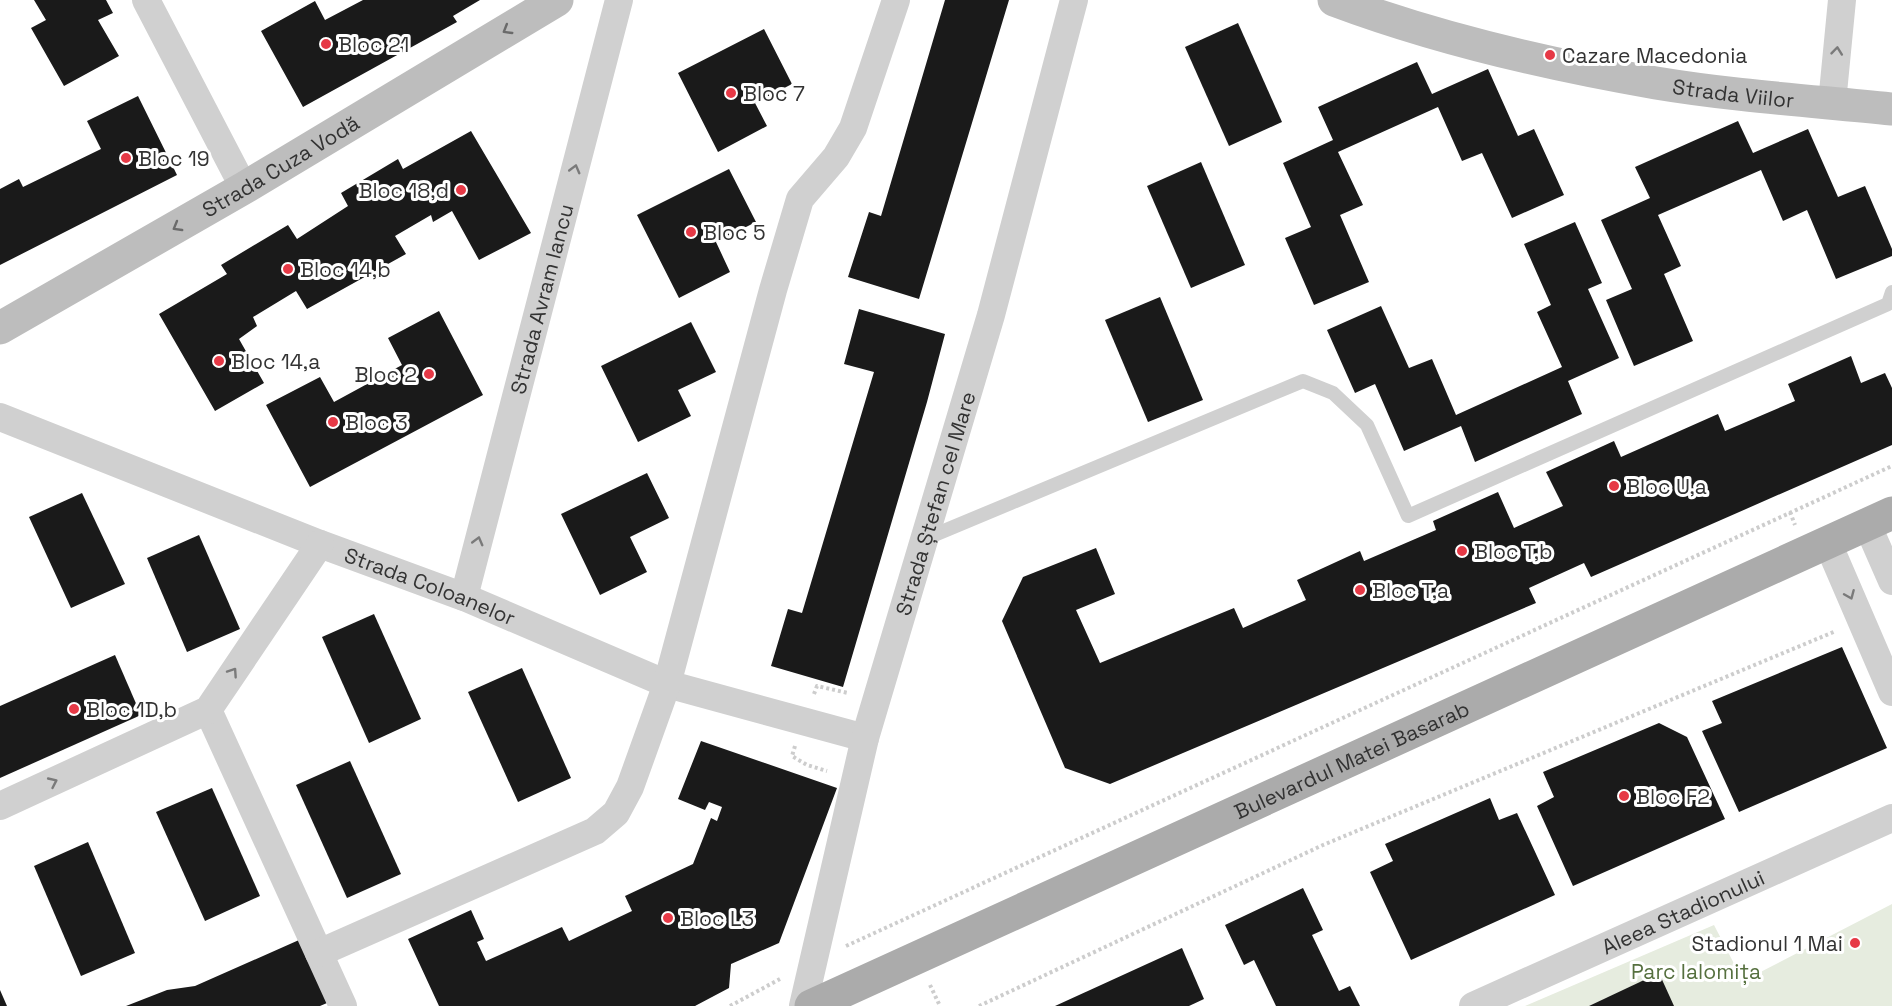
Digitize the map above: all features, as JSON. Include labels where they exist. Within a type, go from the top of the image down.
[{"type":"main road","name":"Bulevardul Matei Basarab","points":[[811,1006],[1880,518]]},
{"type":"street","points":[[146,0],[244,188]]},
{"type":"street","name":"Strada Cuza Vodă","points":[[0,328],[244,188],[557,0]]},
{"type":"street","name":"Strada Avram Iancu","points":[[464,597],[619,0]]},
{"type":"street","points":[[319,953],[595,831],[616,813],[630,787],[667,684],[800,199],[836,157],[853,128],[896,0]]},
{"type":"street","name":"Strada Ștefan cel Mare","points":[[803,1006],[865,738],[991,315],[1074,0]]},
{"type":"street","name":"Strada Viilor","points":[[1334,0],[1403,26],[1501,53],[1658,83],[1892,109]]},
{"type":"street","points":[[1832,103],[1842,0]]},
{"type":"street","name":"Strada Coloanelor","points":[[0,417],[320,544],[464,597],[667,684],[865,738]]},
{"type":"street","points":[[1880,518],[1892,581]]},
{"type":"street","points":[[1827,541],[1892,692]]},
{"type":"street","points":[[0,806],[208,710],[320,544]]},
{"type":"street","points":[[208,710],[343,1006]]},
{"type":"street","name":"Aleea Stadionului","points":[[1473,1006],[1892,818]]},
{"type":"lane","points":[[925,538],[1304,381],[1333,393],[1368,425],[1408,516],[1888,304],[1892,292]]},
{"type":"path","points":[[901,922],[1892,466]]},
{"type":"path","points":[[979,1006],[1323,845],[1840,630]]},
{"type":"path","points":[[730,1006],[735,1004],[736,1006]]},
{"type":"green space","name":"Parc Ialomița","points":[[1892,904],[1892,1006],[1525,1006],[1714,925],[1743,981]]},
{"type":"building","points":[[34,0],[106,0],[113,13],[98,20],[119,56],[64,86],[31,28],[46,20]]},
{"type":"building","name":"Bloc 21","points":[[363,0],[480,0],[453,16],[457,22],[303,107],[261,31],[315,1],[325,20]]},
{"type":"building","points":[[945,0],[1009,0],[919,299],[848,277],[869,212],[881,216]]},
{"type":"building","points":[[1238,23],[1282,122],[1229,146],[1185,47]]},
{"type":"building","name":"Bloc 7","points":[[764,29],[792,84],[755,103],[767,126],[718,152],[678,73]]},
{"type":"building","points":[[1417,62],[1432,94],[1488,69],[1518,136],[1534,129],[1564,195],[1512,218],[1482,153],[1462,161],[1438,107],[1338,152],[1363,205],[1340,215],[1369,282],[1314,305],[1285,238],[1311,227],[1283,163],[1333,140],[1318,107]]},
{"type":"building","points":[[138,96],[177,175],[0,265],[0,189],[19,179],[23,187],[101,149],[87,121]]},
{"type":"building","points":[[1738,121],[1753,153],[1808,129],[1838,197],[1865,186],[1892,249],[1892,256],[1836,279],[1807,210],[1783,221],[1761,170],[1658,215],[1681,266],[1664,274],[1693,341],[1634,366],[1606,300],[1632,289],[1601,220],[1650,198],[1635,167]]},
{"type":"building","points":[[471,131],[531,233],[479,260],[452,211],[433,222],[431,215],[395,236],[406,254],[307,309],[296,291],[253,317],[257,326],[239,339],[264,383],[215,411],[159,314],[227,274],[221,265],[288,225],[297,239],[348,206],[341,193],[398,159],[403,169]]},
{"type":"building","points":[[1201,162],[1245,265],[1191,288],[1147,186]]},
{"type":"building","name":"Bloc 5","points":[[729,169],[756,222],[716,242],[730,272],[679,298],[637,215]]},
{"type":"building","points":[[1575,222],[1602,283],[1588,289],[1619,358],[1568,381],[1582,414],[1475,462],[1461,426],[1404,451],[1375,384],[1355,393],[1327,330],[1381,306],[1409,368],[1432,359],[1456,415],[1562,367],[1537,312],[1551,305],[1524,244]]},
{"type":"building","points":[[1160,297],[1203,400],[1148,422],[1105,320]]},
{"type":"building","points":[[859,309],[945,334],[843,687],[771,666],[788,609],[802,613],[874,372],[844,364]]},
{"type":"building","points":[[439,311],[483,395],[310,487],[266,405],[320,377],[334,402],[402,365],[388,338]]},
{"type":"building","points":[[691,322],[716,372],[678,390],[691,416],[638,442],[601,366]]},
{"type":"building","points":[[1851,356],[1861,383],[1885,373],[1892,388],[1892,445],[1591,577],[1584,563],[1529,588],[1536,603],[1110,784],[1065,768],[1002,621],[1023,577],[1096,548],[1115,594],[1076,610],[1100,663],[1234,608],[1243,628],[1306,600],[1297,580],[1360,551],[1364,561],[1436,530],[1433,521],[1498,492],[1514,528],[1563,506],[1546,472],[1614,441],[1621,457],[1718,414],[1725,431],[1795,401],[1788,384]]},
{"type":"building","points":[[647,473],[669,518],[630,537],[647,572],[600,595],[561,514]]},
{"type":"building","points":[[82,493],[125,584],[71,608],[29,517]]},
{"type":"building","points":[[199,535],[240,629],[187,652],[147,558]]},
{"type":"building","points":[[374,614],[421,719],[369,743],[322,637]]},
{"type":"building","points":[[1842,647],[1887,748],[1739,812],[1702,731],[1722,723],[1712,701]]},
{"type":"building","name":"Bloc 1D,b","points":[[115,655],[141,715],[0,778],[0,706]]},
{"type":"building","points":[[522,668],[571,778],[518,802],[468,692]]},
{"type":"building","points":[[1659,723],[1687,737],[1725,819],[1573,886],[1537,806],[1554,797],[1543,772]]},
{"type":"building","points":[[701,741],[837,788],[779,943],[731,964],[729,988],[695,1006],[439,1006],[408,939],[471,910],[484,939],[477,942],[486,961],[562,927],[569,941],[632,911],[625,896],[693,864],[711,818],[717,821],[722,807],[709,802],[705,810],[678,799]]},
{"type":"building","points":[[350,761],[401,874],[347,898],[296,785]]},
{"type":"building","points":[[212,788],[260,896],[205,921],[156,812]]},
{"type":"building","points":[[1490,798],[1499,820],[1517,813],[1555,895],[1411,960],[1370,872],[1393,861],[1385,844]]},
{"type":"building","points":[[88,842],[135,953],[81,976],[34,866]]},
{"type":"building","points":[[1303,888],[1323,930],[1312,935],[1339,991],[1350,986],[1360,1006],[1276,1006],[1254,960],[1244,965],[1225,925]]},
{"type":"building","points":[[299,940],[327,1003],[320,1006],[126,1006],[167,990],[195,986]]},
{"type":"building","points":[[1182,948],[1204,999],[1189,1006],[1055,1006]]},
{"type":"building","points":[[1659,973],[1674,1006],[1589,1006]]},
{"type":"building","points":[[0,990],[7,1006],[0,1006]]},
{"type":"place","name":"Bloc 21","points":[[326,44]]},
{"type":"place","name":"Cazare Macedonia","points":[[1550,55]]},
{"type":"place","name":"Bloc 7","points":[[731,93]]},
{"type":"place","name":"Bloc 19","points":[[126,158]]},
{"type":"place","name":"Bloc 18,d","points":[[461,190]]},
{"type":"place","name":"Bloc 5","points":[[691,232]]},
{"type":"place","name":"Bloc 14,b","points":[[288,269]]},
{"type":"place","name":"Bloc 14,a","points":[[219,361]]},
{"type":"place","name":"Bloc 2","points":[[429,374]]},
{"type":"place","name":"Bloc 3","points":[[333,422]]},
{"type":"place","name":"Bloc U,a","points":[[1614,486]]},
{"type":"place","name":"Bloc T,b","points":[[1462,551]]},
{"type":"place","name":"Bloc T,a","points":[[1360,590]]},
{"type":"place","name":"Bloc 1D,b","points":[[74,709]]},
{"type":"place","name":"Bloc F2","points":[[1624,796]]},
{"type":"place","name":"Bloc L3","points":[[668,918]]},
{"type":"place","name":"Stadionul 1 Mai","points":[[1855,943]]}]
